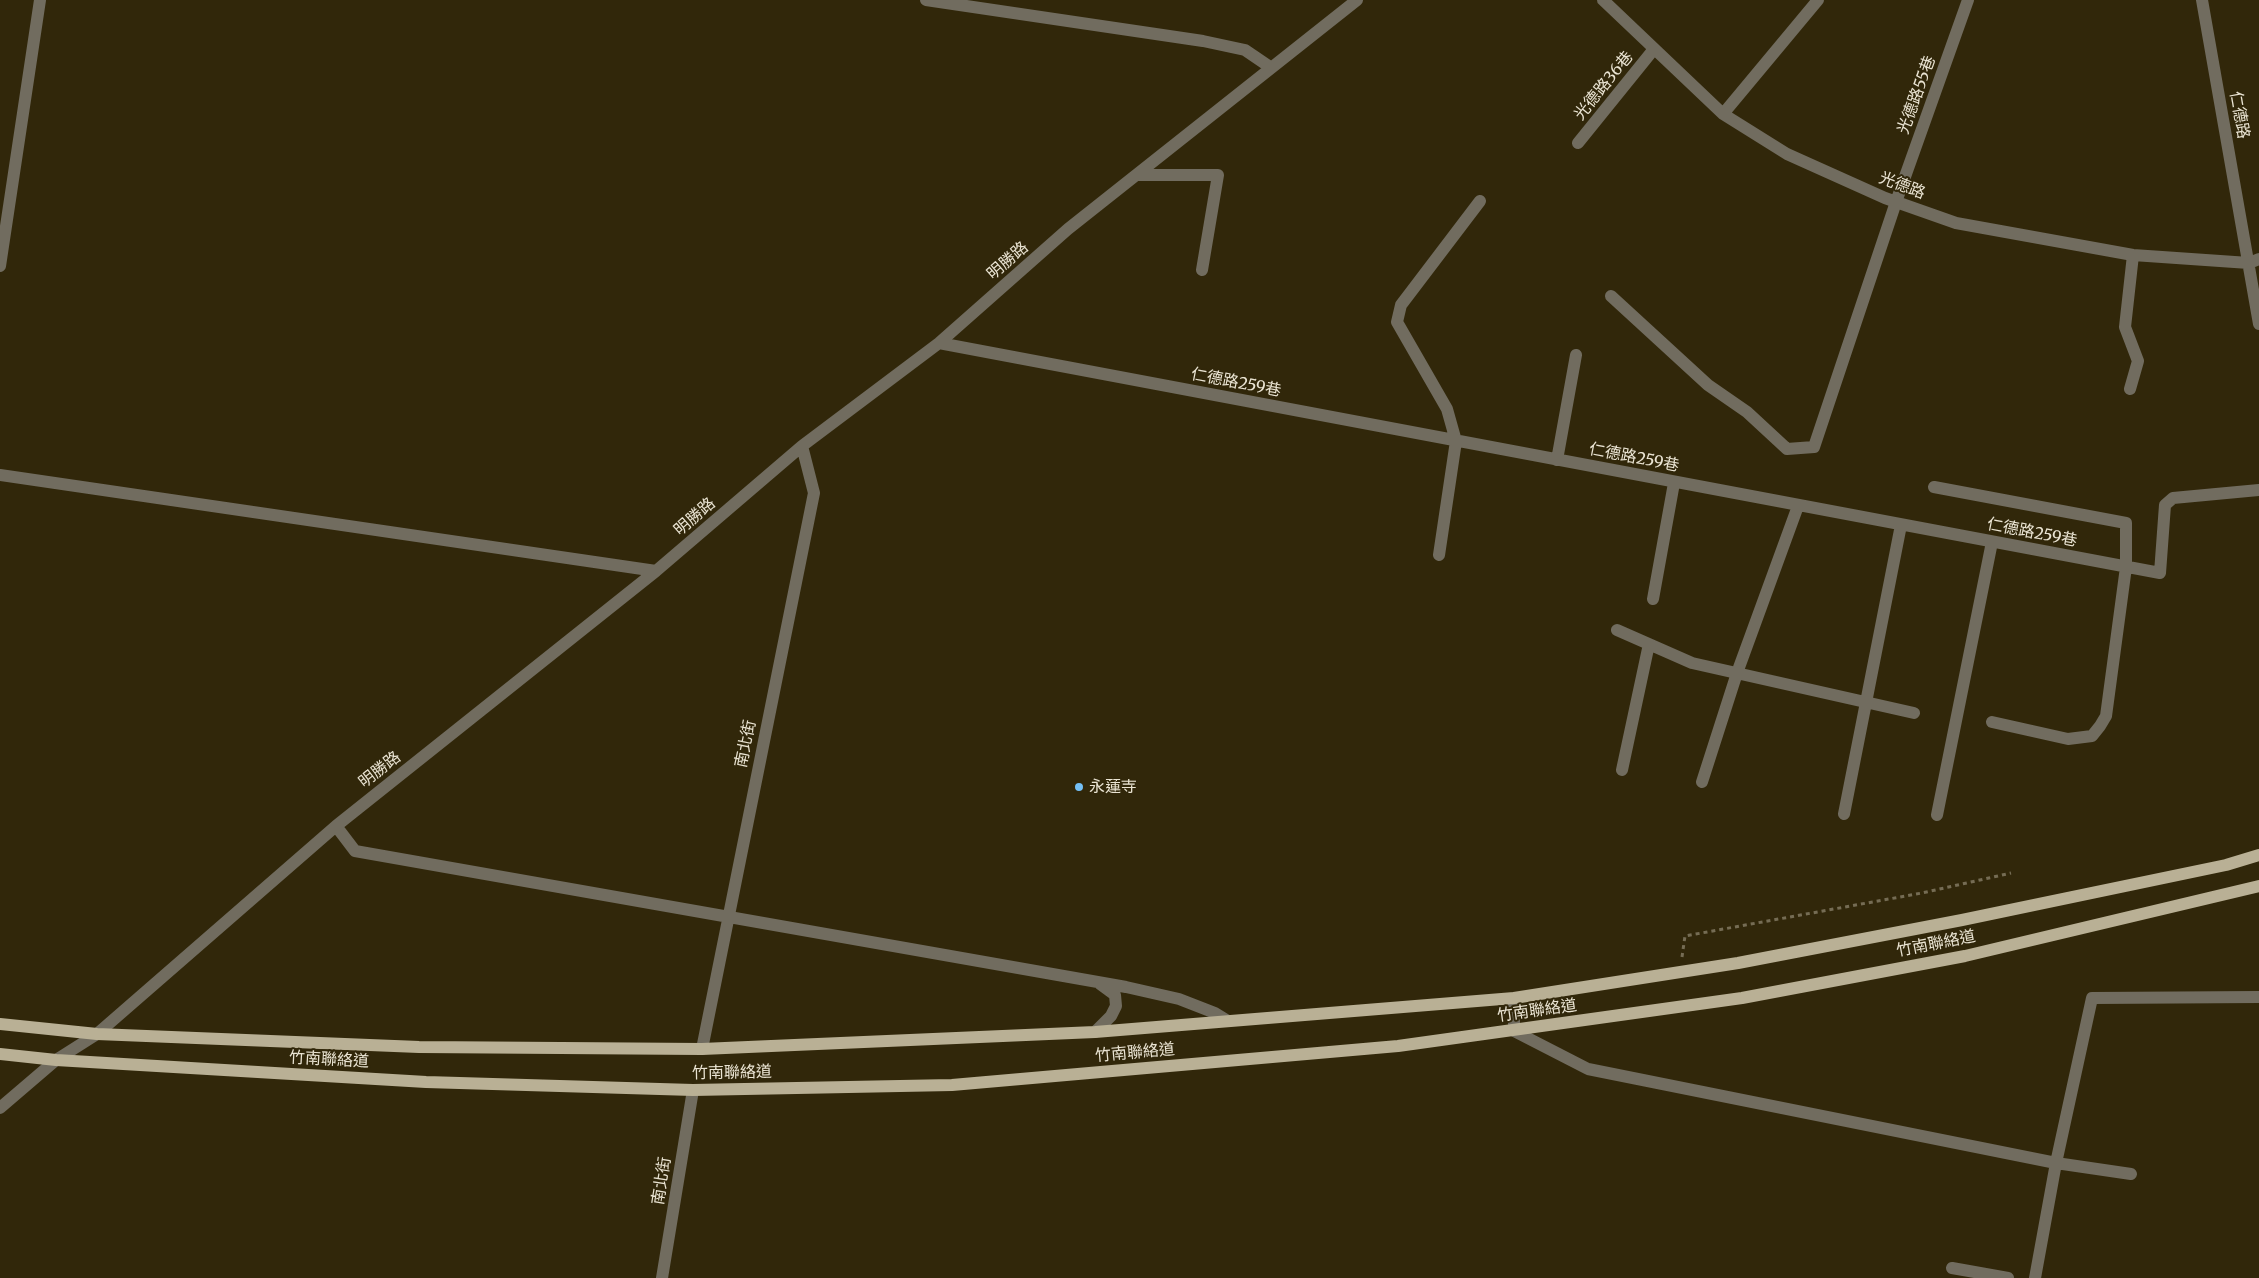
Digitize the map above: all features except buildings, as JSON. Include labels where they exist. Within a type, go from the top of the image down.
[{"type":"main road","name":"竹南聯絡道","points":[[0,1024],[97,1034],[419,1047],[702,1050],[1094,1032],[1514,998],[1680,972],[1962,920],[2226,865],[2259,855]]},
{"type":"main road","name":"竹南聯絡道","points":[[0,1054],[56,1060],[426,1082],[693,1090],[952,1085],[1398,1046],[1742,998],[1965,956],[2259,886]]},
{"type":"street","points":[[0,266],[40,0]]},
{"type":"street","points":[[926,0],[1202,41],[1245,50],[1270,67]]},
{"type":"street","name":"明勝路","points":[[0,1108],[56,1060],[97,1034],[336,826],[656,571],[802,446],[939,343],[1068,229],[1270,67],[1357,0]]},
{"type":"street","name":"光德路","points":[[1603,0],[1723,114],[1788,154],[1896,202],[1956,223],[2133,255],[2256,264]]},
{"type":"street","points":[[1723,114],[1818,0]]},
{"type":"street","name":"光德路55巷","points":[[1611,296],[1708,385],[1747,412],[1786,449],[1814,447],[1896,202],[1968,0]]},
{"type":"street","name":"仁德路","points":[[2202,0],[2256,264],[2259,324]]},
{"type":"street","name":"光德路36巷","points":[[1578,143],[1654,49]]},
{"type":"street","points":[[1136,175],[1218,176],[1202,270]]},
{"type":"street","points":[[1439,555],[1456,441],[1447,408],[1397,322],[1401,305],[1480,201]]},
{"type":"street","points":[[2130,389],[2138,361],[2125,327],[2133,255]]},
{"type":"street","name":"仁德路259巷","points":[[939,343],[1674,483],[2160,573],[2165,505],[2173,498],[2259,490]]},
{"type":"street","points":[[1557,460],[1576,355]]},
{"type":"street","name":"南北街","points":[[702,1050],[727,915],[814,492],[802,446]]},
{"type":"street","points":[[0,476],[656,571]]},
{"type":"street","points":[[1653,599],[1674,483]]},
{"type":"street","points":[[1934,487],[2126,523],[2126,567],[2106,716],[2092,736],[2068,739],[1992,722]]},
{"type":"street","points":[[1702,782],[1738,673],[1798,506]]},
{"type":"street","points":[[1844,814],[1901,525]]},
{"type":"street","points":[[1937,815],[1992,542]]},
{"type":"street","points":[[1617,630],[1692,664],[1914,713]]},
{"type":"street","points":[[1622,770],[1649,644]]},
{"type":"street","points":[[336,826],[355,851],[727,915],[1098,982],[1179,999],[1215,1013],[1228,1021]]},
{"type":"street","points":[[1094,1032],[1111,1016],[1116,1006],[1115,995],[1098,982]]},
{"type":"street","points":[[2035,1278],[2056,1162],[2092,998],[2259,997]]},
{"type":"street","points":[[1514,998],[1514,1031],[1588,1069],[2056,1162],[2131,1174]]},
{"type":"street","name":"南北街","points":[[662,1278],[693,1090]]},
{"type":"street","points":[[1952,1268],[2008,1278]]},
{"type":"path","points":[[1680,972],[1685,936],[1922,893],[2012,873]]},
{"type":"place","name":"永蓮寺","points":[[1079,787]]}]
